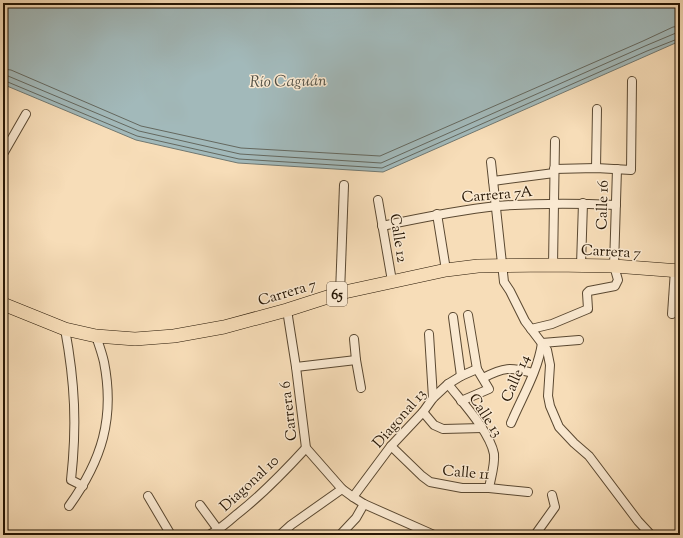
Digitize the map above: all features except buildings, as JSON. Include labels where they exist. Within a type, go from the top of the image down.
[{"type":"main road","name":"Carrera 7","points":[[3,304],[65,329],[96,336],[135,339],[174,336],[224,327],[287,310],[340,293],[446,270],[478,266],[581,265],[677,271]]},
{"type":"street","name":"Calle 16","points":[[531,329],[552,324],[588,309],[587,293],[589,291],[614,286],[618,280],[614,266],[617,168],[631,170],[632,81]]},
{"type":"street","points":[[596,168],[597,109]]},
{"type":"street","points":[[3,154],[26,114]]},
{"type":"street","points":[[553,265],[554,141]]},
{"type":"street","points":[[491,162],[504,282],[525,321],[547,350],[550,358],[548,396],[550,406],[559,427],[589,456],[638,521],[651,535]]},
{"type":"street","points":[[493,181],[554,171],[617,168]]},
{"type":"street","points":[[340,293],[344,185]]},
{"type":"street","name":"Calle 12","points":[[378,200],[392,281]]},
{"type":"street","name":"Carrera 7A","points":[[382,226],[438,214],[496,206],[554,203],[616,205]]},
{"type":"street","points":[[581,265],[583,203]]},
{"type":"street","points":[[438,214],[446,270]]},
{"type":"street","points":[[672,314],[677,271]]},
{"type":"street","name":"Carrera 6","points":[[287,310],[306,448],[342,489],[353,497],[364,504],[430,534]]},
{"type":"street","points":[[461,401],[488,389],[477,369],[468,315]]},
{"type":"street","points":[[453,318],[461,376]]},
{"type":"street","points":[[65,329],[71,359],[76,420],[71,480],[83,486]]},
{"type":"street","points":[[429,334],[433,398]]},
{"type":"street","points":[[70,506],[83,486],[97,457],[104,438],[108,413],[108,386],[105,367],[96,336]]},
{"type":"street","points":[[354,339],[361,388]]},
{"type":"street","points":[[542,343],[579,340]]},
{"type":"street","name":"Calle 14","points":[[511,422],[533,373],[542,343]]},
{"type":"street","points":[[296,367],[356,360]]},
{"type":"street","points":[[483,378],[498,370],[516,368],[533,373]]},
{"type":"street","name":"Diagonal 13","points":[[353,497],[391,446],[423,412],[433,398],[448,384],[477,369]]},
{"type":"street","name":"Calle 13","points":[[448,384],[482,428],[494,454],[492,474],[488,488]]},
{"type":"street","points":[[423,412],[434,425],[443,429],[482,428]]},
{"type":"street","name":"Calle 11","points":[[391,446],[430,482],[462,488],[488,488],[528,492]]},
{"type":"street","name":"Diagonal 10","points":[[208,535],[220,533],[275,481],[306,448]]},
{"type":"street","points":[[280,535],[291,525],[342,489]]},
{"type":"street","points":[[535,535],[555,507],[552,495]]},
{"type":"street","points":[[148,496],[171,535]]},
{"type":"street","points":[[340,535],[356,518],[364,504]]},
{"type":"street","points":[[200,506],[220,533]]},
{"type":"water","name":"Río Caguán","points":[[3,3],[680,3],[680,41],[383,172],[238,163],[136,140],[7,86],[3,83]]}]
